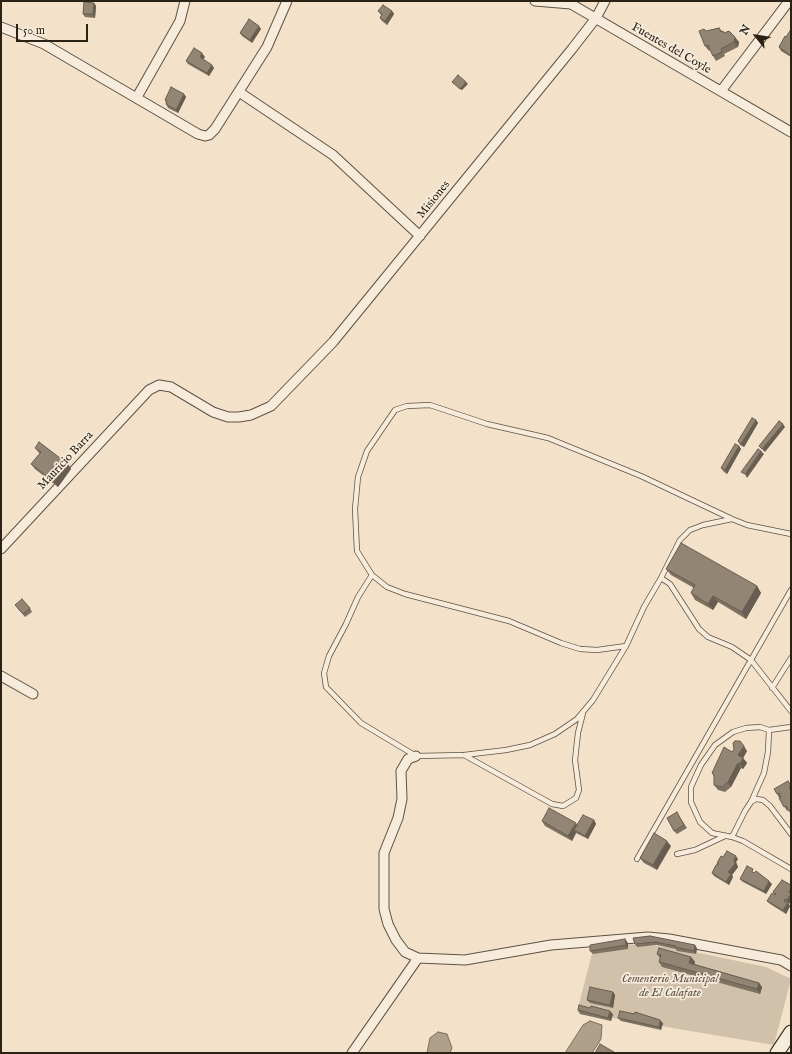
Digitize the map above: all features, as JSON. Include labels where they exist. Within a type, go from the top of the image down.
[{"type":"main road","points":[[777,1053],[791,1032]]},
{"type":"street","points":[[137,98],[180,20],[185,1]]},
{"type":"street","points":[[1,27],[44,44],[198,134],[205,136],[209,135],[214,129],[267,47],[287,1]]},
{"type":"street","name":"Fuentes del Coyle","points":[[535,1],[569,2],[791,132]]},
{"type":"street","name":"Misiones","points":[[149,390],[159,385],[171,387],[213,412],[228,417],[251,415],[271,406],[333,342],[596,18],[605,1]]},
{"type":"street","points":[[721,91],[789,1]]},
{"type":"street","points":[[239,92],[333,155],[420,236]]},
{"type":"street","name":"Mauricio Barra","points":[[1,550],[149,390]]},
{"type":"street","points":[[1,676],[33,694]]},
{"type":"street","points":[[416,756],[408,759],[401,770],[402,799],[398,818],[384,853],[384,909],[388,924],[396,940],[405,952],[418,958],[465,960],[551,945],[648,937],[669,938],[776,959],[791,966]]},
{"type":"street","points":[[352,1053],[418,958]]},
{"type":"lane","points":[[626,646],[597,650],[560,643],[509,621],[387,588],[372,575],[357,550],[354,509],[358,477],[367,451],[395,410],[407,406],[430,405],[488,424],[548,438],[641,476],[747,525],[791,534]]},
{"type":"lane","points":[[372,575],[358,597],[329,656],[324,673],[326,687],[361,723],[390,742],[416,756],[464,755],[506,750],[530,745],[555,734],[578,719],[626,646],[644,608],[680,540],[690,530],[703,525],[732,519]]},
{"type":"lane","points":[[661,578],[670,584],[699,629],[708,637],[732,647],[751,660],[791,711]]},
{"type":"lane","points":[[637,859],[791,590]]},
{"type":"lane","points":[[772,688],[791,658]]},
{"type":"lane","points":[[464,755],[552,804],[563,806],[576,798],[579,790],[575,760],[578,733],[583,711]]},
{"type":"lane","points":[[791,727],[769,730],[760,728],[746,728],[733,732],[715,745],[701,765],[691,787],[691,802],[700,822],[712,833],[743,841],[791,869]]},
{"type":"lane","points":[[732,837],[744,811],[751,802],[764,773],[768,752],[769,730]]},
{"type":"lane","points":[[751,802],[756,799],[763,800],[770,806],[791,834]]},
{"type":"lane","points":[[676,854],[695,850],[725,836]]},
{"type":"green space","name":"Cementerio Municipal de El Calafate","points":[[624,944],[671,947],[766,967],[791,979],[774,1045],[577,1012],[593,950]]},
{"type":"shaded area","points":[[590,1021],[602,1025],[601,1039],[592,1053],[565,1053],[583,1025]]},
{"type":"shaded area","points":[[438,1032],[447,1034],[452,1048],[450,1053],[427,1053],[430,1038]]},
{"type":"building","points":[[84,2],[94,3],[93,14],[83,14]]},
{"type":"building","points":[[383,5],[392,11],[385,21],[380,18],[382,14],[378,11]]},
{"type":"building","points":[[249,19],[259,26],[250,40],[240,33]]},
{"type":"building","points":[[719,28],[721,32],[723,31],[724,33],[729,31],[735,37],[734,42],[721,49],[722,52],[713,56],[708,45],[705,46],[699,31],[704,29],[706,31]]},
{"type":"building","points":[[790,31],[791,56],[779,47],[785,36],[786,37]]},
{"type":"building","points":[[194,48],[202,53],[200,57],[212,65],[207,73],[186,61]]},
{"type":"building","points":[[458,75],[466,82],[460,89],[452,82]]},
{"type":"building","points":[[171,87],[184,94],[176,110],[166,104],[167,101],[165,100]]},
{"type":"building","points":[[752,418],[756,420],[741,444],[738,441]]},
{"type":"building","points":[[779,421],[783,424],[762,449],[759,446]]},
{"type":"building","points":[[39,442],[68,464],[54,482],[31,464],[41,452],[35,448]]},
{"type":"building","points":[[735,444],[739,446],[725,470],[721,468]]},
{"type":"building","points":[[758,449],[761,451],[745,474],[741,472]]},
{"type":"building","points":[[681,543],[757,586],[742,612],[713,596],[708,604],[691,593],[695,585],[666,569]]},
{"type":"building","points":[[22,599],[30,608],[23,614],[15,605]]},
{"type":"building","points":[[735,741],[740,741],[744,746],[738,755],[743,758],[740,764],[738,763],[728,782],[722,787],[714,785],[714,775],[712,773],[724,747],[732,752],[734,749],[733,743]]},
{"type":"building","points":[[788,781],[791,786],[789,787],[791,790],[791,810],[789,811],[786,806],[784,807],[779,798],[781,797],[779,793],[777,794],[774,789]]},
{"type":"building","points":[[549,808],[576,823],[568,836],[542,821]]},
{"type":"building","points":[[677,812],[684,825],[674,831],[667,818]]},
{"type":"building","points":[[583,815],[594,820],[585,836],[574,830]]},
{"type":"building","points":[[654,833],[667,841],[653,865],[640,858]]},
{"type":"building","points":[[727,851],[736,856],[734,859],[735,864],[728,872],[731,874],[726,882],[712,873],[716,865],[719,864],[717,863],[721,856],[723,857]]},
{"type":"building","points":[[747,866],[753,869],[752,872],[754,873],[756,871],[769,881],[764,891],[740,879]]},
{"type":"building","points":[[782,880],[791,885],[789,892],[791,894],[787,900],[785,899],[784,901],[788,903],[783,910],[767,901],[772,893],[775,895],[776,894],[773,892]]},
{"type":"building","points":[[650,936],[695,945],[694,951],[655,942],[635,944],[633,938]]},
{"type":"building","points":[[625,939],[626,945],[590,951],[590,945]]},
{"type":"building","points":[[659,948],[691,957],[689,963],[759,983],[757,989],[659,962],[661,955],[657,954]]},
{"type":"building","points":[[590,987],[613,992],[610,1005],[587,1000]]},
{"type":"building","points":[[579,1005],[590,1008],[591,1006],[610,1011],[608,1018],[578,1010]]},
{"type":"building","points":[[620,1011],[635,1014],[635,1012],[660,1020],[659,1027],[618,1018]]},
{"type":"building","points":[[600,1044],[614,1052],[614,1053],[595,1053]]}]
